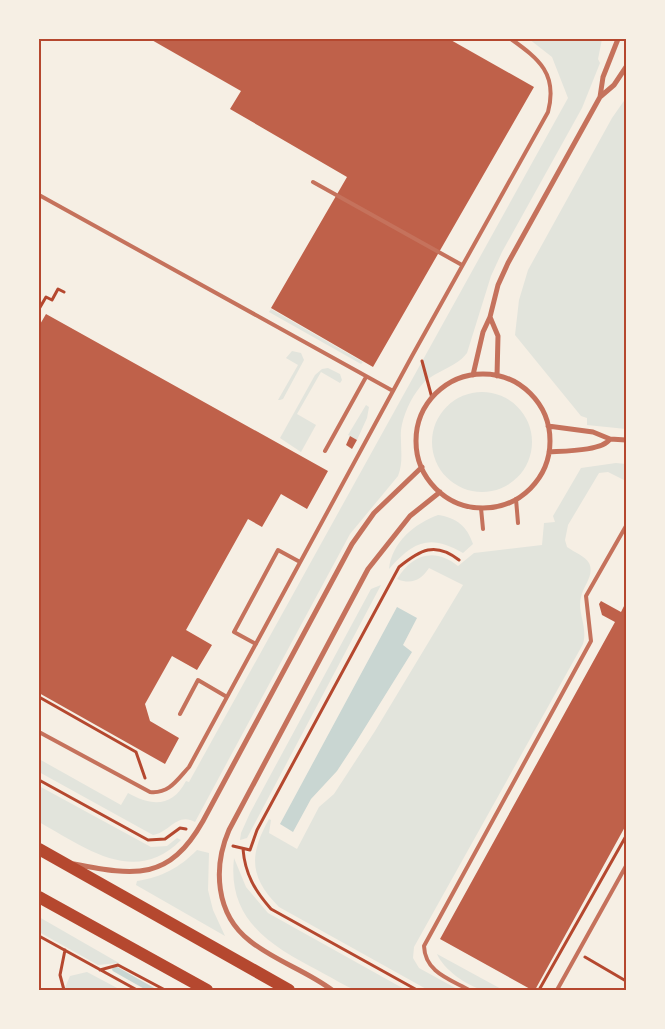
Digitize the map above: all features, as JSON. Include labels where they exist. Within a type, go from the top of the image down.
[{"type":"main road","points":[[39,849],[289,990]]},
{"type":"main road","points":[[39,897],[207,990]]},
{"type":"street","points":[[473,375],[483,332],[490,317],[498,285],[508,263],[600,97],[603,78],[618,39]]},
{"type":"street","points":[[600,97],[614,85],[626,67]]},
{"type":"street","points":[[490,317],[498,336],[497,376]]},
{"type":"street","points":[[473,375],[497,376],[511,380],[535,399],[548,426],[549,452],[543,471],[535,484],[516,499],[496,507],[481,508],[452,500],[440,492],[422,467],[416,438],[424,410],[432,398],[455,381],[473,375]]},
{"type":"street","points":[[548,426],[601,434],[610,439],[626,440]]},
{"type":"street","points":[[549,452],[599,447],[610,439]]},
{"type":"street","points":[[61,861],[116,872],[131,873],[151,870],[166,863],[182,851],[203,821],[352,544],[374,513],[422,467]]},
{"type":"street","points":[[332,990],[260,949],[237,928],[221,898],[218,875],[220,857],[230,830],[368,569],[410,516],[440,492]]},
{"type":"lane","points":[[39,732],[150,792],[160,793],[168,790],[189,767],[414,352],[548,112],[551,102],[551,86],[541,62],[510,39]]},
{"type":"lane","points":[[313,182],[462,265]]},
{"type":"lane","points":[[39,195],[393,391]]},
{"type":"lane","points":[[325,451],[366,377]]},
{"type":"lane","points":[[516,499],[518,523]]},
{"type":"lane","points":[[481,508],[483,529]]},
{"type":"lane","points":[[470,990],[434,970],[427,962],[424,946],[591,641],[586,596],[626,526]]},
{"type":"lane","points":[[256,644],[234,632],[278,550],[300,562]]},
{"type":"lane","points":[[180,714],[198,680],[227,697]]},
{"type":"lane","points":[[556,990],[626,866]]},
{"type":"path","points":[[39,309],[46,297],[52,300],[58,289],[64,292]]},
{"type":"path","points":[[414,352],[423,364],[432,398]]},
{"type":"path","points":[[236,847],[250,850],[257,830],[399,567],[419,552],[428,550],[438,549],[450,552],[459,560]]},
{"type":"path","points":[[39,698],[136,752],[150,792]]},
{"type":"path","points":[[39,780],[148,840],[166,839],[182,828],[189,831]]},
{"type":"path","points":[[539,990],[626,836]]},
{"type":"path","points":[[242,849],[248,876],[257,892],[271,909],[417,990]]},
{"type":"path","points":[[39,936],[137,990]]},
{"type":"path","points":[[64,990],[60,975],[66,950]]},
{"type":"path","points":[[584,957],[626,981]]},
{"type":"path","points":[[100,970],[118,965],[165,990]]},
{"type":"shaded area","points":[[529,39],[602,39],[598,59],[600,63],[582,108],[502,252],[491,276],[467,353],[456,363],[431,377],[420,387],[414,396],[402,424],[401,459],[398,476],[350,534],[195,822],[189,820],[178,821],[164,831],[153,835],[39,772],[39,759],[121,805],[128,793],[153,802],[168,800],[180,790],[186,781],[189,782],[568,98],[552,57]]},
{"type":"shaded area","points":[[626,98],[626,429],[587,425],[587,418],[581,416],[515,335],[519,300],[528,270],[612,118]]},
{"type":"shaded area","points":[[271,309],[363,362],[361,364],[269,312]]},
{"type":"shaded area","points":[[292,351],[301,353],[304,360],[283,399],[278,400],[298,365],[286,358]]},
{"type":"shaded area","points":[[328,368],[340,374],[342,380],[340,383],[321,372],[297,414],[316,425],[301,452],[280,438],[315,375],[322,369]]},
{"type":"shaded area","points":[[482,392],[501,396],[517,407],[528,423],[532,442],[528,461],[517,477],[501,488],[482,492],[463,488],[447,477],[436,461],[432,442],[436,423],[447,407],[463,396]]},
{"type":"shaded area","points":[[366,405],[369,407],[367,418],[357,440],[348,435]]},
{"type":"shaded area","points":[[616,463],[626,464],[626,481],[608,472],[599,473],[568,525],[565,540],[567,547],[585,558],[589,563],[591,572],[580,603],[584,631],[583,644],[414,947],[413,958],[419,968],[459,990],[428,990],[279,907],[262,886],[257,875],[255,855],[262,832],[269,819],[271,820],[269,833],[297,849],[319,807],[334,794],[375,731],[463,585],[429,568],[423,576],[416,580],[402,581],[397,579],[403,570],[424,556],[441,556],[458,566],[474,553],[542,545],[544,523],[555,522],[553,516],[581,468]]},
{"type":"shaded area","points":[[438,515],[451,518],[460,524],[468,532],[473,544],[463,553],[441,544],[423,543],[406,552],[389,569],[391,559],[399,542],[421,523]]},
{"type":"shaded area","points":[[381,585],[247,838],[240,840],[250,813],[371,589]]},
{"type":"shaded area","points":[[397,607],[417,618],[403,645],[412,652],[337,771],[311,799],[293,832],[280,824]]},
{"type":"shaded area","points":[[39,786],[151,847],[167,846],[177,838],[181,840],[164,854],[146,861],[128,862],[110,858],[74,842],[39,822]]},
{"type":"shaded area","points":[[197,850],[209,853],[208,890],[213,910],[225,936],[136,885],[137,881],[170,871]]},
{"type":"shaded area","points":[[234,858],[246,887],[268,913],[406,990],[374,992],[356,990],[301,962],[269,941],[245,914],[238,898],[234,880]]},
{"type":"shaded area","points":[[39,917],[119,963],[98,965],[39,932]]},
{"type":"shaded area","points":[[437,954],[503,990],[485,991],[470,985],[450,971]]},
{"type":"shaded area","points":[[87,972],[121,990],[64,990],[70,976]]},
{"type":"building","points":[[150,39],[449,39],[534,87],[373,367],[271,308],[347,177],[230,109],[241,91]]},
{"type":"building","points":[[46,314],[328,471],[307,509],[281,494],[262,527],[248,519],[186,630],[212,645],[197,670],[172,656],[145,704],[150,721],[179,738],[165,764],[39,693],[39,326]]},
{"type":"building","points":[[350,436],[357,440],[352,449],[346,445]]},
{"type":"building","points":[[601,601],[621,612],[626,602],[626,825],[535,990],[532,990],[440,939],[615,622],[602,615],[599,604]]},
{"type":"waterway","points":[[115,969],[152,990]]}]
